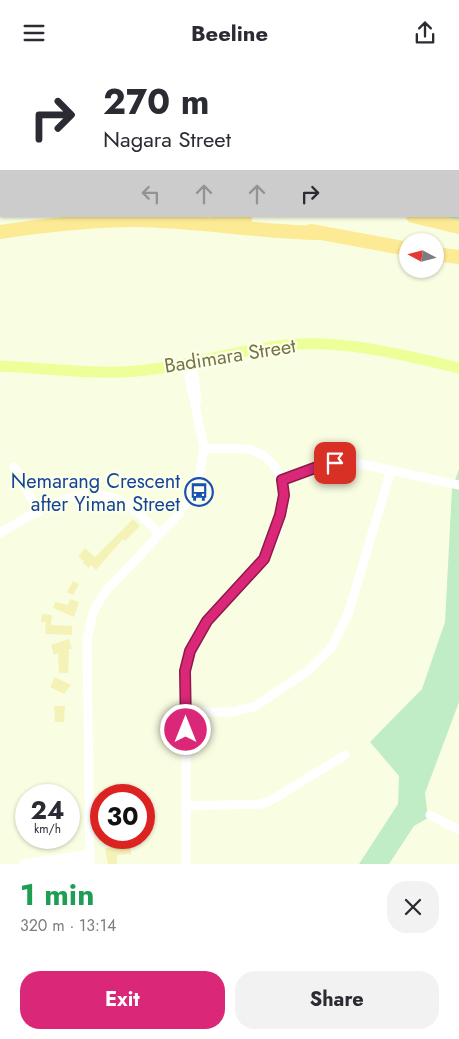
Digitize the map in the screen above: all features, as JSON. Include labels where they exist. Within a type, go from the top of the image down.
[{"type":"highway","points":[[225,217],[399,247]]},
{"type":"highway","points":[[417,217],[459,227]]},
{"type":"highway","points":[[0,231],[58,223],[138,220],[320,233]]},
{"type":"highway","points":[[444,254],[459,257]]},
{"type":"main road","name":"Badimara Street","points":[[0,366],[94,372],[129,371],[288,345],[322,344],[355,347],[459,368]]},
{"type":"street","points":[[24,864],[45,861],[49,863],[90,860],[87,640],[93,612],[106,592],[178,515],[192,494],[200,472],[204,447],[196,405],[198,396],[189,362]]},
{"type":"street","points":[[186,864],[185,671],[190,651],[207,621],[264,559],[280,515],[284,495],[282,480],[269,461],[254,451],[204,447]]},
{"type":"street","points":[[282,480],[320,466],[335,463],[357,463],[459,485]]},
{"type":"street","points":[[14,467],[39,511]]},
{"type":"street","points":[[185,711],[231,712],[254,707],[308,671],[331,648],[348,613],[391,470]]},
{"type":"street","points":[[0,533],[39,511],[76,495],[102,495],[130,506],[160,534]]},
{"type":"street","points":[[186,806],[261,804],[270,801],[345,755]]},
{"type":"street","points":[[430,815],[459,830]]},
{"type":"green space","points":[[424,217],[459,217],[459,225]]},
{"type":"green space","points":[[459,469],[459,702],[425,793],[428,818],[414,826],[389,864],[359,864],[398,804],[399,776],[370,742],[422,689],[445,622],[452,489]]},
{"type":"building","points":[[133,519],[140,526],[125,541],[123,539],[96,570],[91,565],[89,568],[78,557],[85,548],[95,557]]},
{"type":"building","points":[[73,581],[79,584],[73,595],[67,592]]},
{"type":"building","points":[[70,599],[79,602],[74,617],[53,608],[55,602],[68,605]]},
{"type":"building","points":[[42,614],[52,615],[51,625],[72,626],[72,635],[45,634],[46,622],[41,622]]},
{"type":"building","points":[[69,639],[72,649],[69,649],[68,673],[59,673],[58,653],[54,655],[51,645]]},
{"type":"building","points":[[55,677],[71,685],[64,694],[50,687]]},
{"type":"building","points":[[54,706],[65,706],[64,722],[55,722]]},
{"type":"building","points":[[105,849],[131,849],[131,854],[117,855],[117,864],[108,864]]},
{"type":"place","name":"Nemarang Crescent after Yiman Street","points":[[199,492]]},
{"type":"route","points":[[186,730],[185,671],[190,651],[207,621],[252,575],[264,559],[275,534],[280,515],[284,495],[282,480],[320,466],[335,463]]}]
